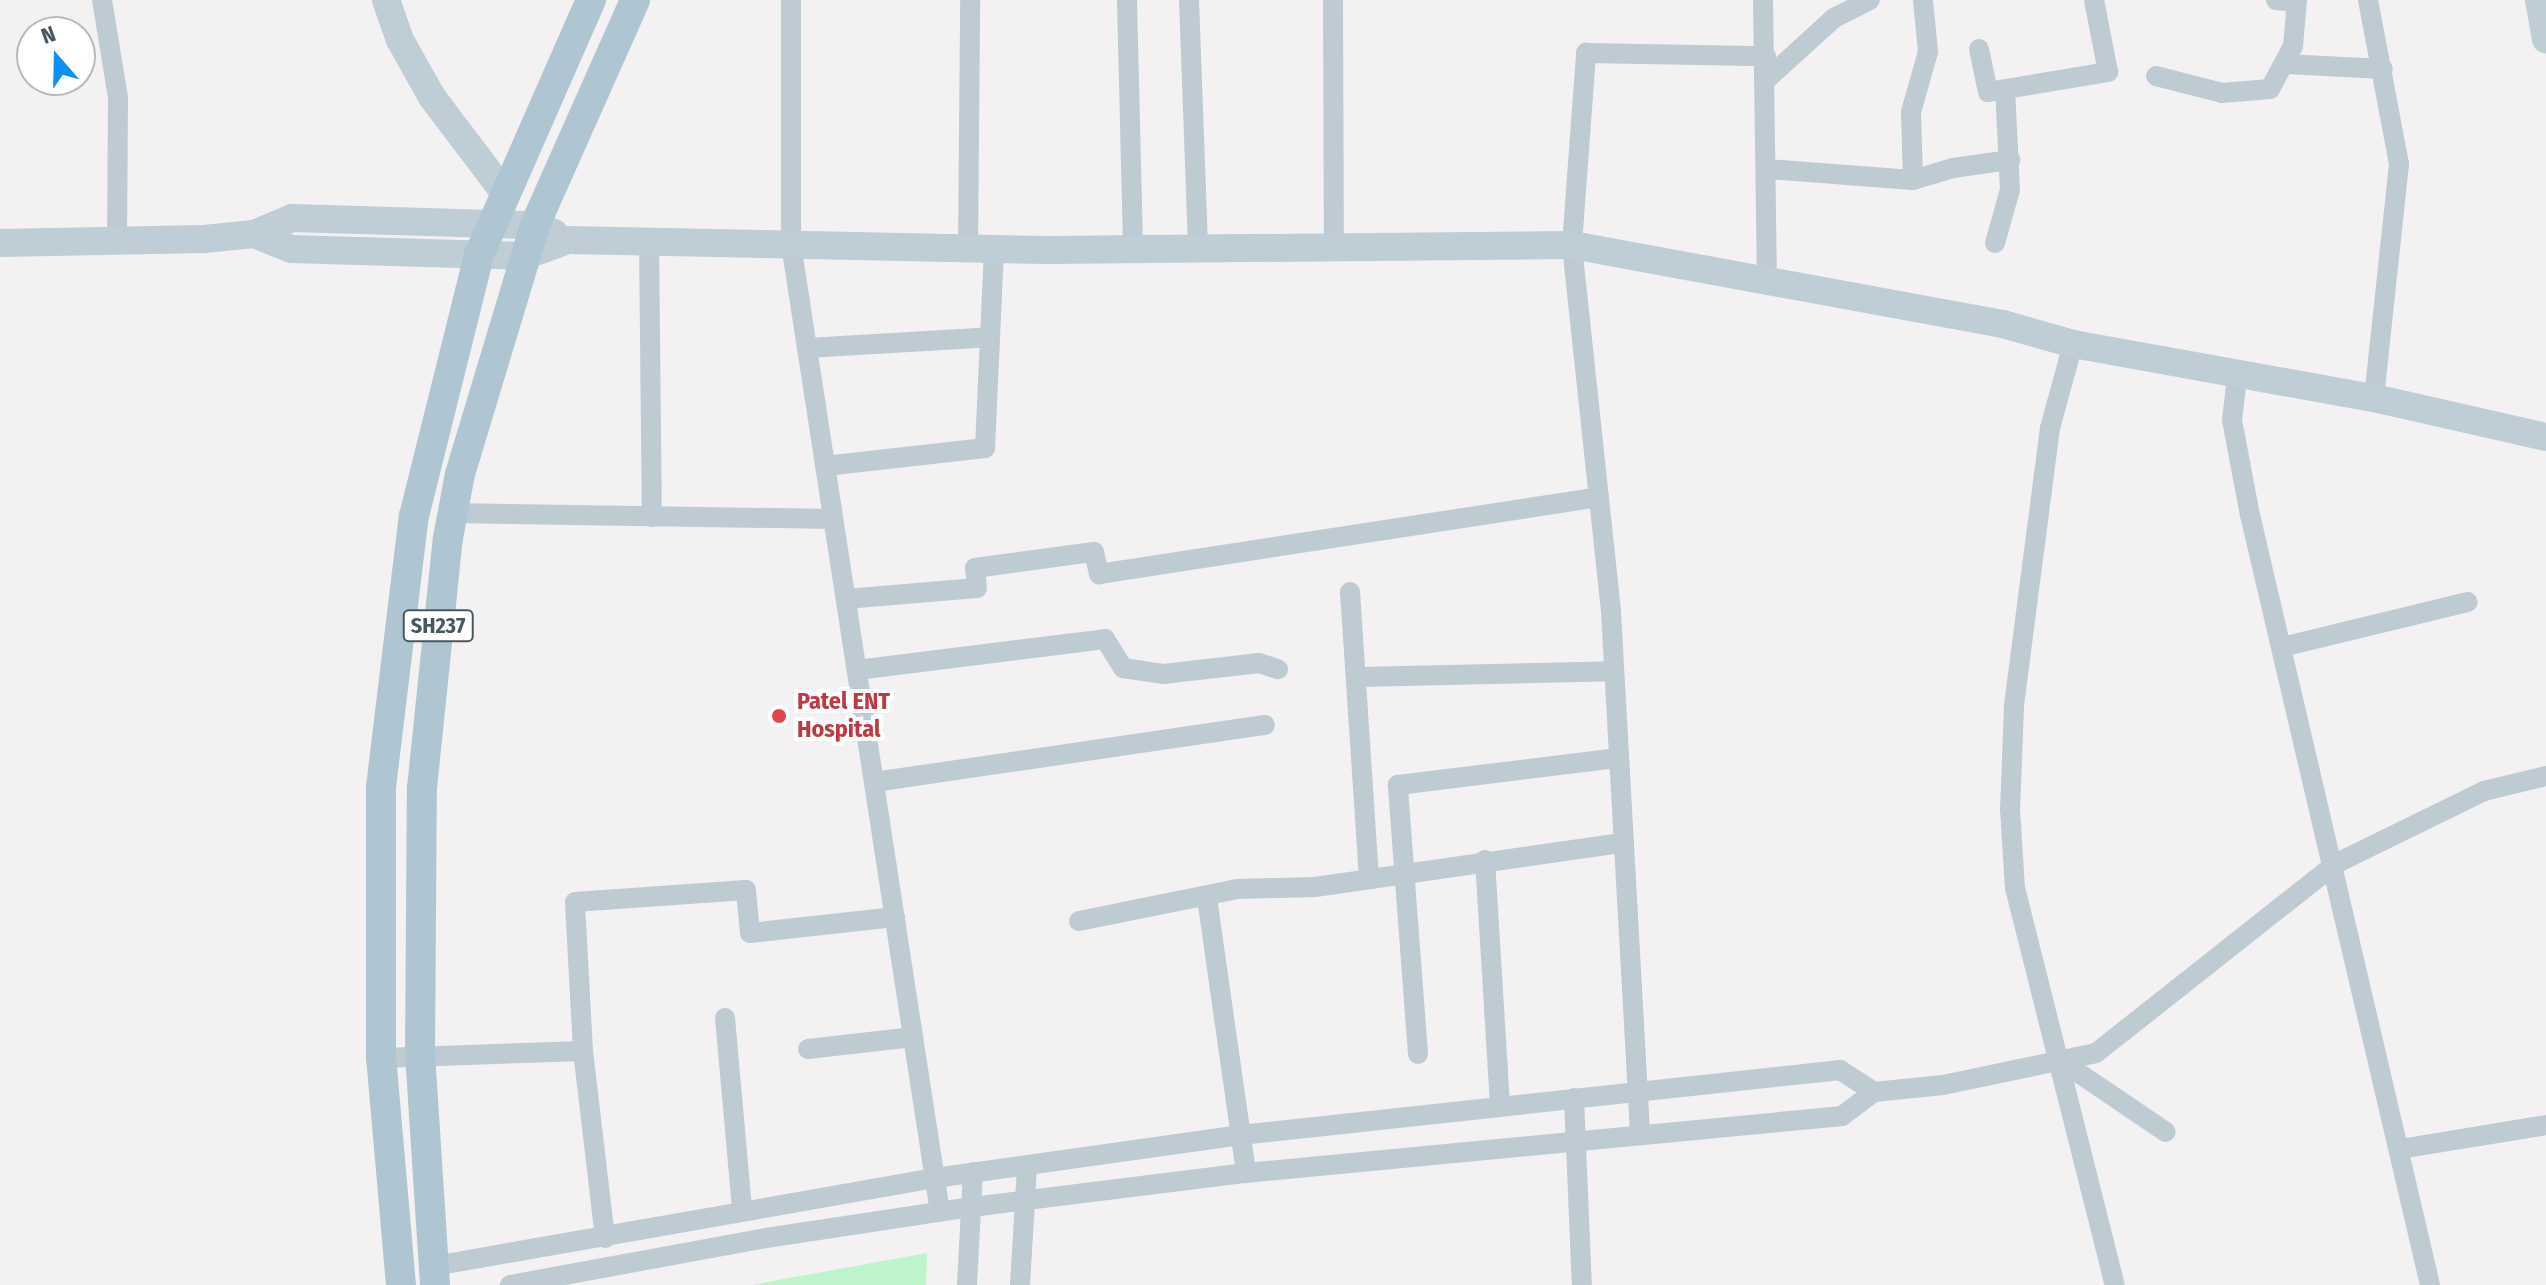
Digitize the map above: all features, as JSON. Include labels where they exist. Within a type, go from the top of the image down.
[{"type":"main road","points":[[386,0],[400,40],[432,97],[503,191]]},
{"type":"main road","name":"SH237","points":[[392,1280],[381,1058],[381,787],[414,516],[490,222],[591,0]]},
{"type":"main road","name":"SH237","points":[[435,1276],[420,1056],[423,765],[452,513],[535,225],[635,0]]},
{"type":"main road","points":[[2539,0],[2546,39]]},
{"type":"main road","points":[[0,243],[254,234],[292,218],[535,225],[568,240]]},
{"type":"main road","points":[[254,234],[291,249],[524,256],[568,240],[1133,249],[1572,245],[2003,324],[2073,344],[2237,377],[2374,398],[2546,437]]},
{"type":"main road","points":[[392,1280],[435,1276]]},
{"type":"street","points":[[102,0],[118,98],[117,239]]},
{"type":"street","points":[[791,0],[791,244],[940,1212]]},
{"type":"street","points":[[825,466],[985,448],[990,337],[981,248],[970,0]]},
{"type":"street","points":[[1127,0],[1133,249]]},
{"type":"street","points":[[1189,0],[1198,248]]},
{"type":"street","points":[[1333,0],[1334,247]]},
{"type":"street","points":[[1763,0],[1767,79],[1767,283]]},
{"type":"street","points":[[1767,79],[1834,18],[1870,0]]},
{"type":"street","points":[[1913,180],[1911,112],[1928,52],[1923,0]]},
{"type":"street","points":[[1979,49],[1988,92],[2108,72],[2094,0]]},
{"type":"street","points":[[2368,0],[2399,164],[2374,398]]},
{"type":"street","points":[[2156,76],[2222,93],[2247,94],[2270,89],[2293,46],[2289,1]]},
{"type":"street","points":[[1640,1132],[1614,671],[1572,245],[1586,53],[1766,56]]},
{"type":"street","points":[[2285,64],[2383,69]]},
{"type":"street","points":[[1995,243],[2010,190],[2005,89]]},
{"type":"street","points":[[1767,169],[1913,180],[1953,168],[2010,160]]},
{"type":"street","points":[[649,241],[652,517]]},
{"type":"street","points":[[807,348],[990,337]]},
{"type":"street","points":[[2073,344],[2050,428],[2014,707],[2010,809],[2015,888],[2115,1285]]},
{"type":"street","points":[[2237,377],[2232,420],[2430,1285]]},
{"type":"street","points":[[846,599],[977,588],[975,568],[1094,552],[1099,574],[1599,497]]},
{"type":"street","points":[[452,513],[833,519]]},
{"type":"street","points":[[1350,592],[1369,878]]},
{"type":"street","points":[[2282,647],[2468,602]]},
{"type":"street","points":[[857,670],[1105,639],[1123,668],[1150,672],[1259,663],[1278,669]]},
{"type":"street","points":[[1358,677],[1614,671]]},
{"type":"street","points":[[874,782],[1265,725]]},
{"type":"street","points":[[1418,1054],[1398,785],[1618,758]]},
{"type":"street","points":[[510,1285],[972,1207],[1246,1173],[1578,1138],[1842,1116],[1880,1092],[1943,1085],[2096,1053],[2335,864],[2484,791],[2546,776]]},
{"type":"street","points":[[1079,921],[1207,898],[1237,889],[1315,887],[1485,860],[1622,843]]},
{"type":"street","points":[[1485,860],[1500,1107]]},
{"type":"street","points":[[605,1238],[583,1051],[575,902],[746,890],[750,933],[895,917]]},
{"type":"street","points":[[1207,898],[1246,1173]]},
{"type":"street","points":[[725,1018],[742,1210]]},
{"type":"street","points":[[808,1049],[913,1037]]},
{"type":"street","points":[[381,1058],[583,1051]]},
{"type":"street","points":[[2058,1059],[2166,1132]]},
{"type":"street","points":[[435,1276],[742,1210],[973,1172],[1027,1167],[1241,1135],[1840,1070],[1880,1092]]},
{"type":"street","points":[[1574,1098],[1582,1285]]},
{"type":"street","points":[[2400,1149],[2546,1125]]},
{"type":"street","points":[[1020,1285],[1027,1167]]},
{"type":"street","points":[[967,1285],[973,1172]]},
{"type":"green space","points":[[927,1253],[926,1285],[751,1285]]},
{"type":"place","name":"Patel ENT Hospital","points":[[779,716]]}]
